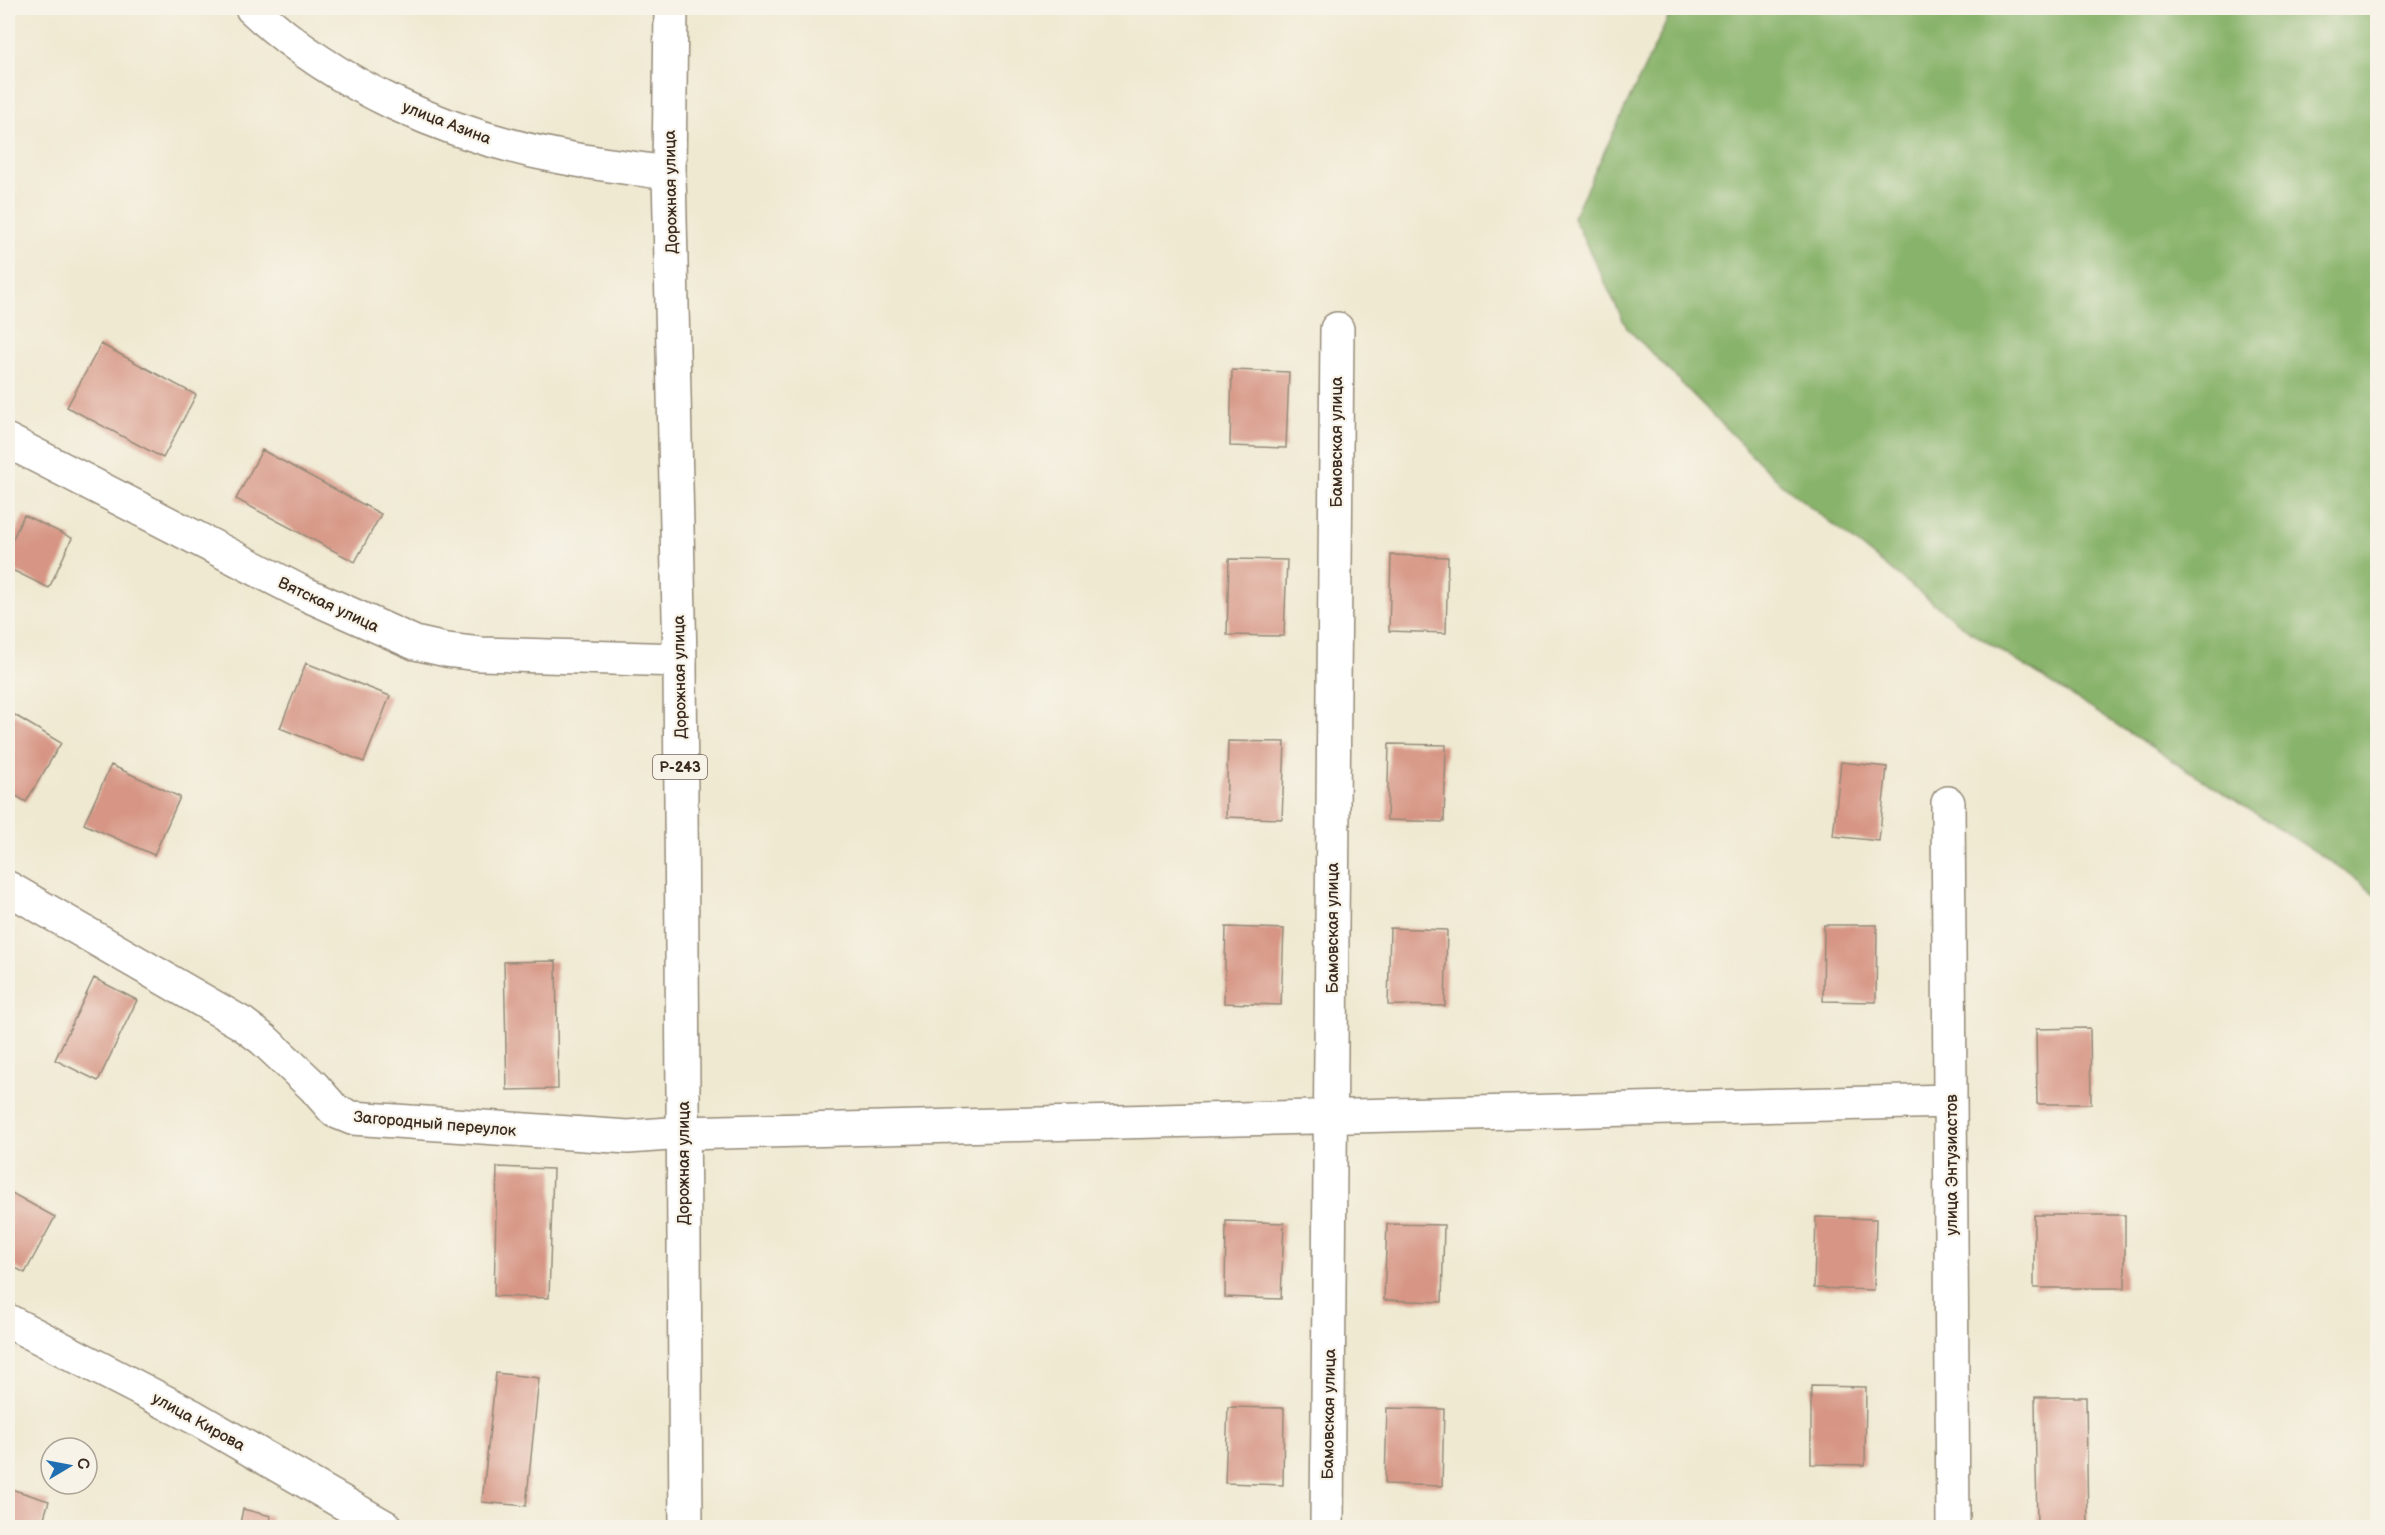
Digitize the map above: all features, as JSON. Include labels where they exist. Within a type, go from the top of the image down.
[{"type":"main road","name":"улица Азина","points":[[252,8],[322,64],[424,116],[486,139],[560,157],[669,173]]},
{"type":"main road","name":"Дорожная улица","points":[[670,8],[669,173],[680,660],[686,1527]]},
{"type":"main road","name":"Бамовская улица","points":[[1327,1527],[1337,329]]},
{"type":"main road","name":"Вятская улица","points":[[8,441],[291,587],[415,643],[480,654],[680,660]]},
{"type":"main road","name":"улица Энтузиастов","points":[[1948,803],[1953,1527]]},
{"type":"main road","name":"Загородный переулок","points":[[8,888],[243,1024],[264,1040],[314,1087],[335,1111],[352,1118],[628,1137],[683,1133],[1950,1101]]},
{"type":"main road","name":"улица Кирова","points":[[8,1321],[194,1417],[387,1527]]},
{"type":"green space","points":[[1673,8],[2377,8],[2377,896],[2344,870],[1965,628],[1780,483],[1627,328],[1573,217]]},
{"type":"building","points":[[101,344],[196,395],[163,458],[67,407]]},
{"type":"building","points":[[1232,370],[1289,372],[1286,448],[1230,446]]},
{"type":"building","points":[[262,450],[381,514],[355,562],[236,499]]},
{"type":"building","points":[[24,515],[72,538],[49,588],[8,568],[8,549]]},
{"type":"building","points":[[1391,555],[1448,557],[1446,633],[1389,631]]},
{"type":"building","points":[[1229,559],[1287,560],[1284,636],[1227,635]]},
{"type":"building","points":[[306,663],[390,696],[364,762],[280,728]]},
{"type":"building","points":[[8,711],[61,743],[26,802],[8,791]]},
{"type":"building","points":[[1228,741],[1285,742],[1282,819],[1226,817]]},
{"type":"building","points":[[1389,744],[1446,745],[1444,822],[1387,820]]},
{"type":"building","points":[[1841,762],[1887,767],[1879,841],[1833,836]]},
{"type":"building","points":[[111,765],[180,797],[154,855],[84,824]]},
{"type":"building","points":[[1824,925],[1877,925],[1876,1002],[1823,1001]]},
{"type":"building","points":[[1226,927],[1284,929],[1281,1005],[1224,1003]]},
{"type":"building","points":[[1390,928],[1447,930],[1445,1006],[1388,1005]]},
{"type":"building","points":[[556,961],[558,1089],[507,1090],[504,962]]},
{"type":"building","points":[[94,978],[137,1000],[98,1081],[55,1060]]},
{"type":"building","points":[[2090,1028],[2091,1104],[2037,1104],[2036,1029]]},
{"type":"building","points":[[497,1167],[553,1169],[549,1298],[494,1296]]},
{"type":"building","points":[[8,1191],[55,1217],[25,1273],[8,1264]]},
{"type":"building","points":[[2034,1215],[2125,1215],[2125,1288],[2034,1288]]},
{"type":"building","points":[[1816,1217],[1876,1219],[1874,1290],[1814,1288]]},
{"type":"building","points":[[1226,1221],[1284,1223],[1281,1299],[1225,1297]]},
{"type":"building","points":[[1387,1224],[1444,1225],[1442,1302],[1384,1300]]},
{"type":"building","points":[[496,1373],[539,1378],[526,1506],[482,1502]]},
{"type":"building","points":[[1811,1386],[1866,1387],[1865,1465],[1811,1464]]},
{"type":"building","points":[[2035,1397],[2086,1397],[2088,1528],[2037,1528]]},
{"type":"building","points":[[1228,1407],[1284,1408],[1283,1485],[1225,1483]]},
{"type":"building","points":[[1387,1408],[1444,1409],[1442,1486],[1385,1484]]},
{"type":"building","points":[[8,1488],[49,1501],[41,1528],[8,1528]]},
{"type":"building","points":[[243,1509],[271,1516],[268,1528],[239,1528]]}]
